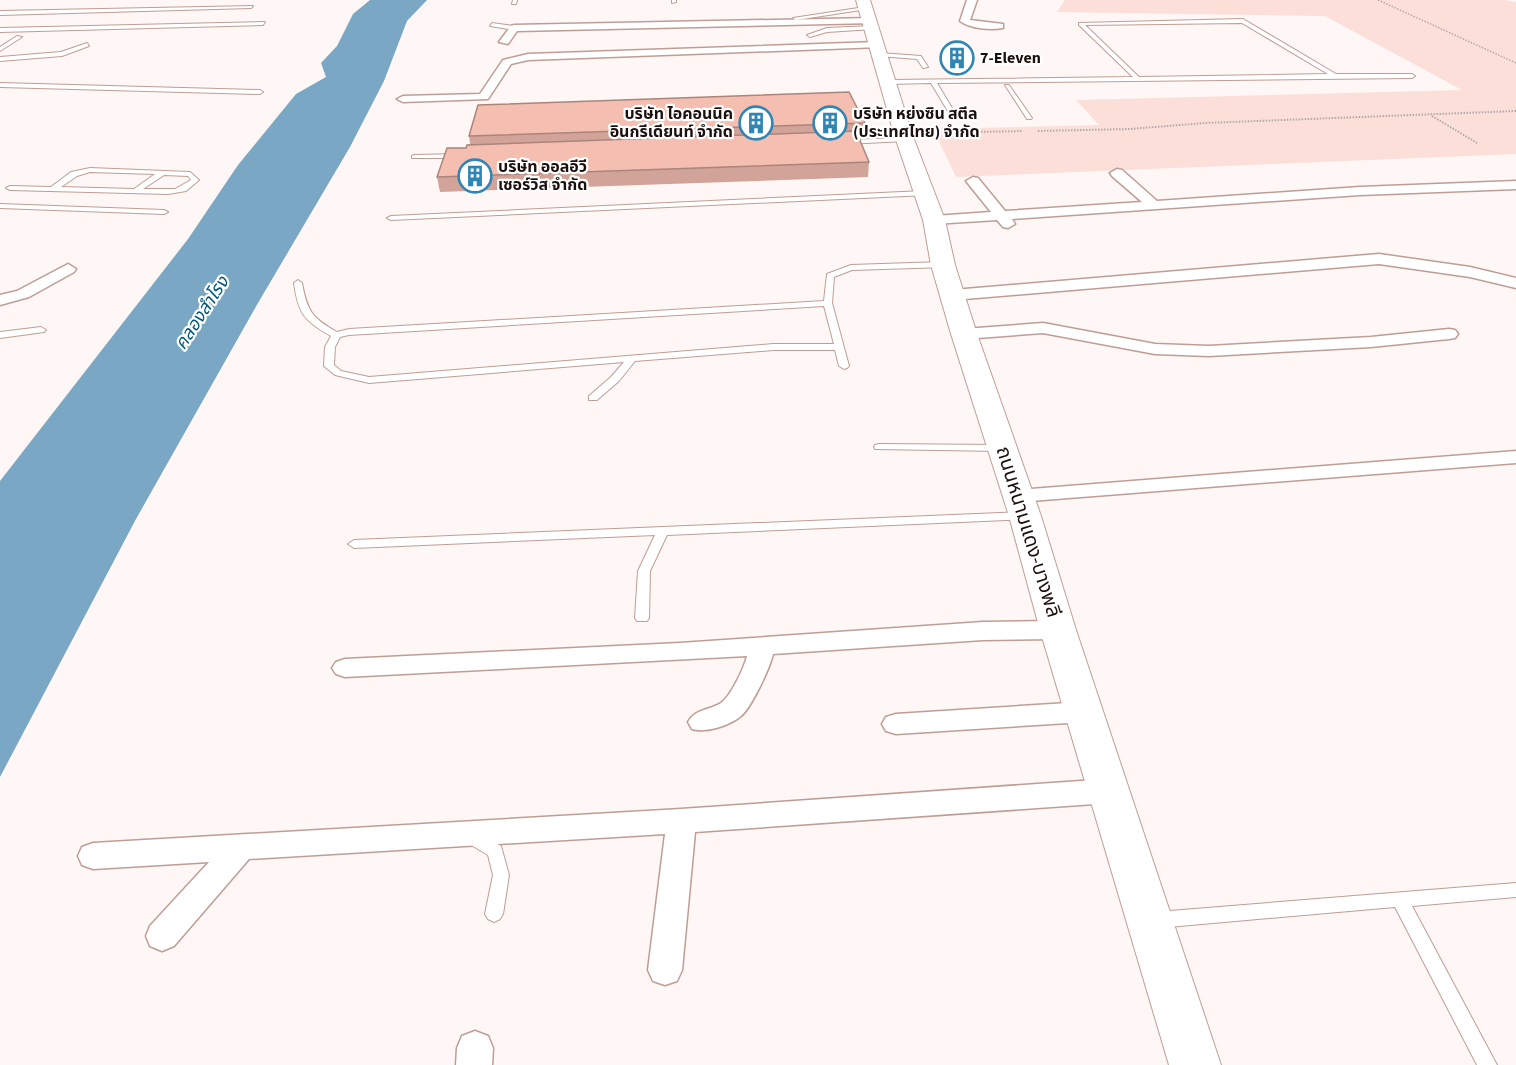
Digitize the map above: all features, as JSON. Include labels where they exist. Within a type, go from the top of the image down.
[{"type":"main road","name":"ถนนหนามแดง-บางพลี","points":[[874,34],[904,137],[931,214],[943,265],[964,334],[1003,448],[1195,1065]]},
{"type":"street","points":[[972,0],[965,21],[973,24],[1000,26]]},
{"type":"street","points":[[504,42],[514,28],[874,34]]},
{"type":"street","points":[[403,99],[484,97],[507,62],[528,57],[874,34]]},
{"type":"street","points":[[1117,173],[1154,205]]},
{"type":"street","points":[[973,181],[1005,220]]},
{"type":"street","points":[[1005,220],[1154,205],[1360,191],[1516,185]]},
{"type":"street","points":[[931,214],[1005,220],[1516,195]]},
{"type":"street","points":[[953,295],[1378,259],[1470,272],[1516,283]]},
{"type":"street","points":[[0,300],[23,294],[68,269]]},
{"type":"street","points":[[964,334],[1043,328],[1155,349],[1209,351],[1371,342],[1449,334]]},
{"type":"street","points":[[1021,506],[1516,457]]},
{"type":"street","points":[[345,668],[983,632],[1058,630]]},
{"type":"street","points":[[702,722],[732,709],[756,670],[764,646]]},
{"type":"street","points":[[896,724],[1084,712]]},
{"type":"street","points":[[93,856],[681,821],[1109,791]]},
{"type":"street","points":[[665,970],[681,821]]},
{"type":"street","points":[[162,936],[241,847]]},
{"type":"lane","points":[[0,13],[251,7]]},
{"type":"lane","points":[[796,18],[820,15],[837,9],[874,34],[933,81],[952,113]]},
{"type":"lane","points":[[1138,79],[1081,24],[1243,21],[1335,76]]},
{"type":"lane","points":[[0,30],[263,23]]},
{"type":"lane","points":[[492,25],[514,28]]},
{"type":"lane","points":[[810,35],[827,30],[874,34],[919,57],[925,66]]},
{"type":"lane","points":[[2,38],[30,37]]},
{"type":"lane","points":[[0,49],[19,38]]},
{"type":"lane","points":[[0,59],[62,54],[87,45]]},
{"type":"lane","points":[[933,81],[1412,76]]},
{"type":"lane","points":[[973,87],[1087,85],[1083,80]]},
{"type":"lane","points":[[0,85],[260,92]]},
{"type":"lane","points":[[1007,86],[1029,118]]},
{"type":"lane","points":[[833,142],[904,137]]},
{"type":"lane","points":[[414,157],[474,155]]},
{"type":"lane","points":[[10,188],[136,191],[178,190],[186,188],[195,180],[190,174],[81,171],[53,189]]},
{"type":"lane","points":[[136,191],[164,172]]},
{"type":"lane","points":[[0,206],[164,212]]},
{"type":"lane","points":[[392,218],[931,214]]},
{"type":"lane","points":[[844,366],[828,303],[830,276],[851,268],[943,265]]},
{"type":"lane","points":[[298,283],[302,308],[312,323],[336,335],[377,330],[828,303]]},
{"type":"lane","points":[[0,334],[41,330]]},
{"type":"lane","points":[[336,335],[330,347],[329,366],[338,374],[369,380],[773,347],[839,347]]},
{"type":"lane","points":[[593,398],[615,379],[632,359]]},
{"type":"lane","points":[[879,447],[1003,448]]},
{"type":"lane","points":[[354,544],[663,530],[1021,506]]},
{"type":"lane","points":[[642,618],[644,571],[663,530]]},
{"type":"lane","points":[[465,834],[495,851],[501,875],[494,914]]},
{"type":"lane","points":[[1149,921],[1516,890]]},
{"type":"lane","points":[[1400,900],[1487,1065]]},
{"type":"path","points":[[1378,0],[1516,63]]},
{"type":"path","points":[[1034,131],[1130,129],[1205,123],[1516,111]]},
{"type":"path","points":[[1431,115],[1477,143]]},
{"type":"path","points":[[904,137],[1022,131]]},
{"type":"shaded area","points":[[1065,0],[1505,0],[1516,2],[1516,154],[956,177],[933,129],[1099,125],[1076,100],[1462,90],[1325,16],[1057,12]]},
{"type":"water","name":"คลองสำโรง","points":[[370,0],[427,0],[407,21],[384,81],[350,147],[258,303],[136,519],[0,777],[0,481],[188,239],[238,165],[296,94],[326,77],[321,63],[337,46],[353,14]]},
{"type":"building","points":[[849,92],[865,123],[469,136],[478,105]]},
{"type":"building","points":[[856,131],[869,162],[437,177],[447,148],[466,148],[467,145]]},
{"type":"place","name":"7-Eleven","points":[[957,58]]},
{"type":"place","name":"บริษัท ไอคอนนิค อินกรีเดียนท์ จำกัด","points":[[756,123]]},
{"type":"place","name":"บริษัท หย่งซิน สตีล (ประเทศไทย) จํากัด","points":[[830,123]]},
{"type":"place","name":"บริษัท ออลอีวี เซอร์วิส จำกัด","points":[[475,176]]}]
